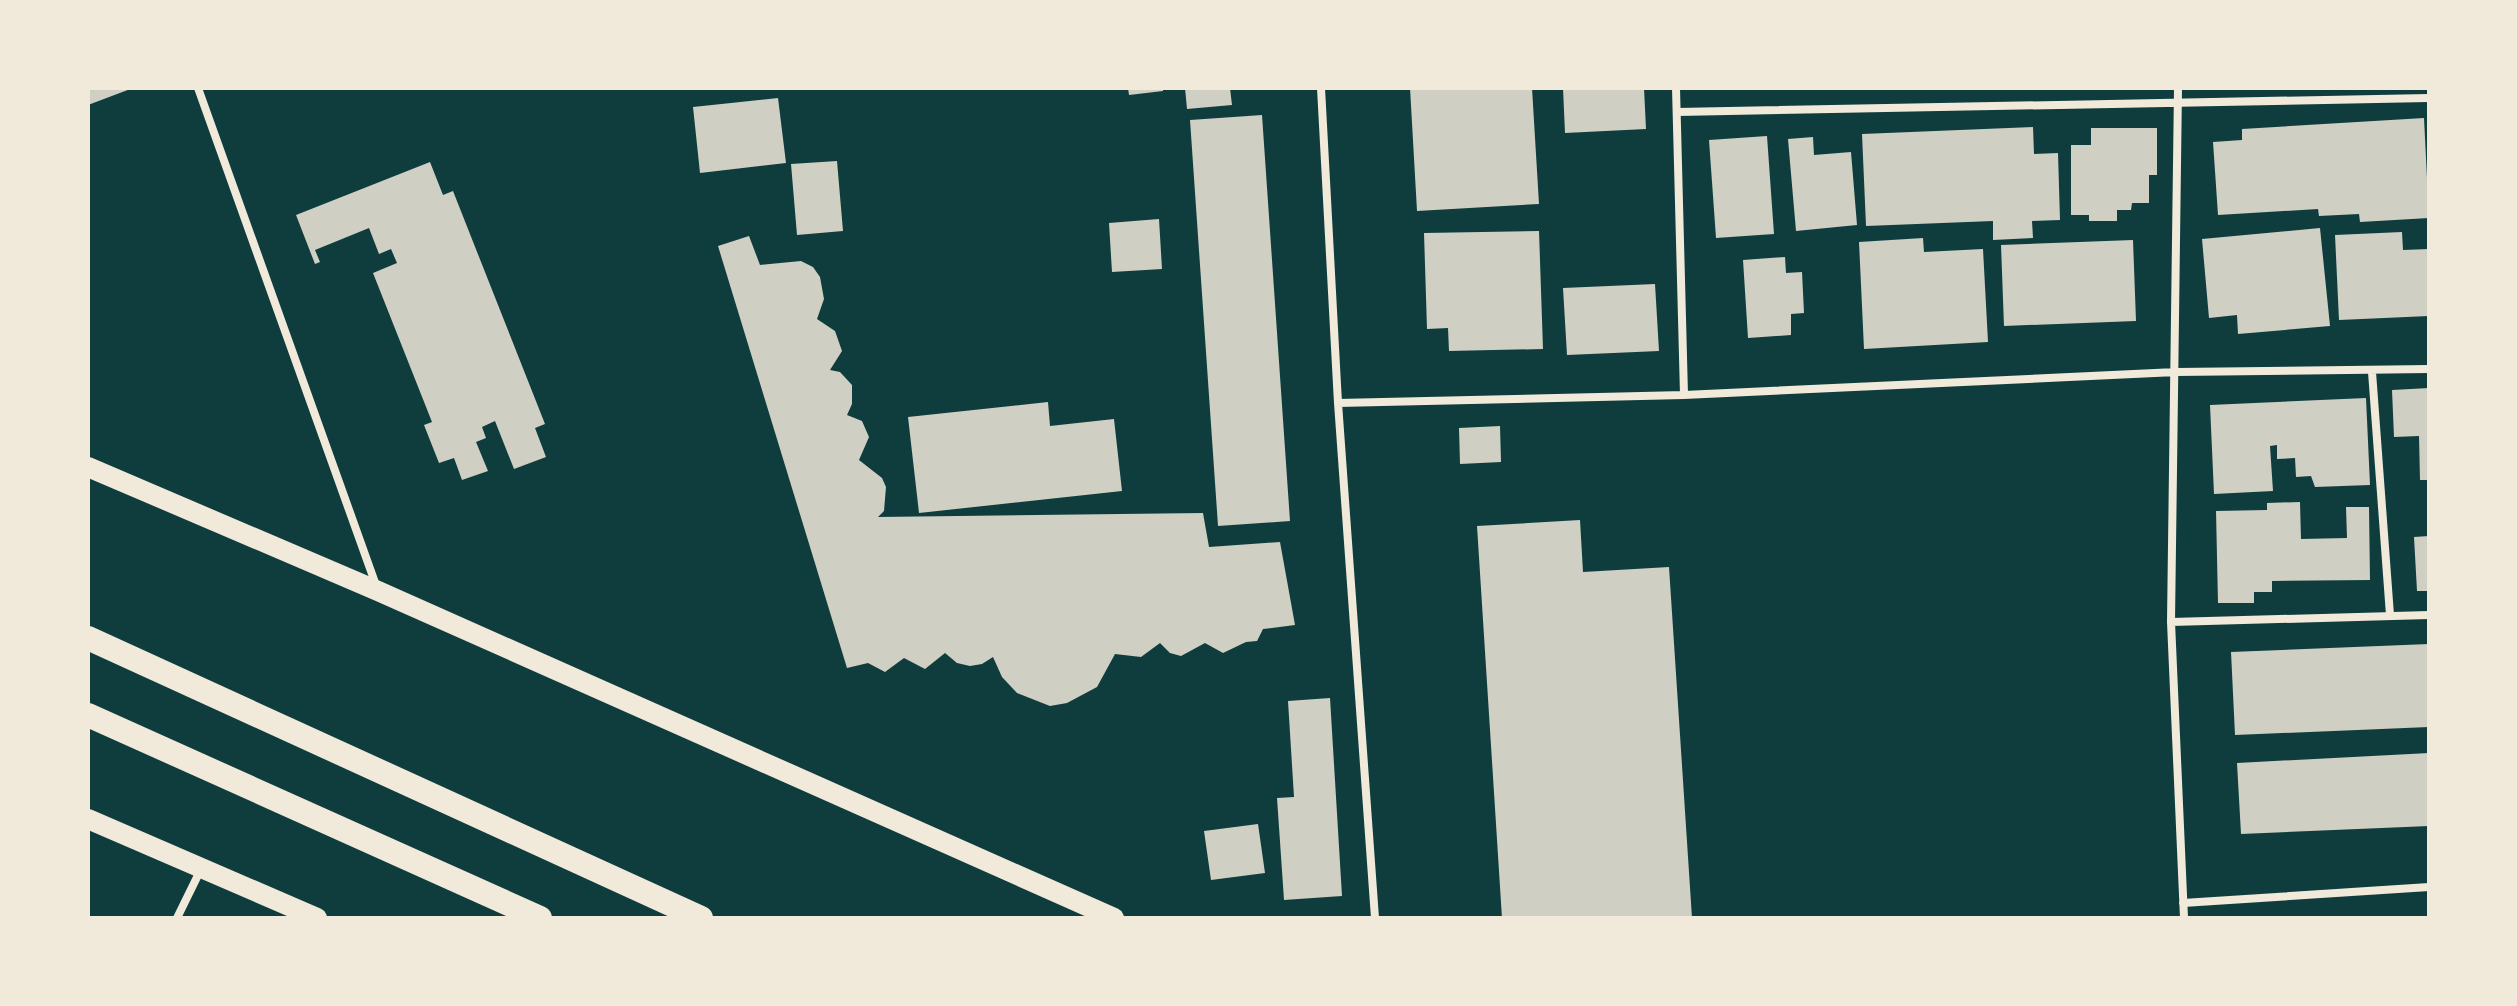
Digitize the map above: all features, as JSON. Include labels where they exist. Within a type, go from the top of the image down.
[{"type":"highway","points":[[88,638],[701,918]]},
{"type":"highway","points":[[88,715],[540,918]]},
{"type":"main road","points":[[88,467],[378,591],[1114,918]]},
{"type":"main road","points":[[88,819],[317,918]]},
{"type":"street","points":[[198,88],[378,591]]},
{"type":"street","points":[[1321,88],[1338,403],[1375,918]]},
{"type":"street","points":[[1676,88],[1684,395]]},
{"type":"street","points":[[2178,88],[2171,622],[2184,918]]},
{"type":"street","points":[[1677,112],[2429,98]]},
{"type":"street","points":[[1338,403],[1684,395],[2176,372],[2429,369]]},
{"type":"street","points":[[2372,372],[2390,615]]},
{"type":"street","points":[[2171,622],[2429,615]]},
{"type":"street","points":[[177,918],[202,868]]},
{"type":"street","points":[[2183,903],[2429,887]]},
{"type":"building","points":[[88,88],[133,88],[88,105]]},
{"type":"building","points":[[1128,88],[1163,88],[1163,91],[1129,95]]},
{"type":"building","points":[[1185,88],[1230,88],[1232,105],[1187,109]]},
{"type":"building","points":[[1410,88],[1532,88],[1539,204],[1417,211]]},
{"type":"building","points":[[1563,88],[1644,88],[1646,129],[1565,133]]},
{"type":"building","points":[[778,98],[786,163],[700,173],[693,107]]},
{"type":"building","points":[[1262,115],[1290,521],[1218,526],[1190,120]]},
{"type":"building","points":[[2424,118],[2429,218],[2360,222],[2359,214],[2319,216],[2318,209],[2218,215],[2213,142],[2242,140],[2242,129]]},
{"type":"building","points":[[2033,127],[2034,154],[2058,153],[2060,220],[2032,221],[2033,238],[1993,240],[1993,221],[1866,226],[1862,134]]},
{"type":"building","points":[[2091,128],[2157,128],[2157,175],[2149,175],[2149,203],[2132,203],[2131,210],[2117,210],[2117,221],[2089,221],[2089,215],[2071,215],[2071,145],[2091,145]]},
{"type":"building","points":[[1767,136],[1774,234],[1716,238],[1709,140]]},
{"type":"building","points":[[1813,137],[1814,155],[1851,152],[1857,225],[1796,231],[1788,139]]},
{"type":"building","points":[[837,161],[843,231],[797,235],[791,164]]},
{"type":"building","points":[[430,162],[443,195],[453,191],[545,424],[535,428],[546,457],[514,469],[495,421],[482,427],[486,438],[476,442],[488,471],[462,480],[454,458],[439,463],[424,425],[432,422],[373,273],[397,263],[391,249],[379,254],[369,228],[315,250],[320,262],[315,264],[296,215]]},
{"type":"building","points":[[1159,219],[1162,269],[1112,272],[1109,223]]},
{"type":"building","points":[[2320,228],[2330,326],[2238,334],[2237,315],[2209,318],[2202,239]]},
{"type":"building","points":[[1539,231],[1543,349],[1449,351],[1448,328],[1427,329],[1424,233]]},
{"type":"building","points":[[2402,232],[2403,250],[2429,249],[2429,316],[2339,320],[2335,235]]},
{"type":"building","points":[[749,236],[760,265],[801,261],[813,267],[820,277],[824,299],[817,319],[835,331],[842,351],[830,370],[840,372],[852,385],[852,404],[847,415],[862,421],[869,437],[859,460],[882,478],[886,487],[884,511],[878,517],[1203,513],[1209,547],[1280,542],[1295,625],[1263,629],[1257,641],[1246,642],[1223,653],[1205,643],[1181,656],[1170,653],[1160,643],[1141,657],[1115,654],[1097,687],[1067,703],[1050,706],[1017,693],[1002,677],[993,657],[982,664],[970,666],[957,663],[945,653],[925,669],[904,658],[885,672],[868,663],[847,668],[718,246]]},
{"type":"building","points":[[1923,238],[1924,252],[1983,249],[1988,342],[1864,349],[1859,242]]},
{"type":"building","points":[[2133,240],[2136,321],[2004,326],[2001,245]]},
{"type":"building","points":[[1785,257],[1786,273],[1802,272],[1804,313],[1791,314],[1791,335],[1748,338],[1743,260]]},
{"type":"building","points":[[1655,284],[1659,351],[1567,355],[1563,288]]},
{"type":"building","points":[[2429,388],[2429,480],[2420,480],[2419,436],[2394,437],[2392,390]]},
{"type":"building","points":[[2366,398],[2370,485],[2315,487],[2311,476],[2296,477],[2295,458],[2277,459],[2277,445],[2270,446],[2273,491],[2214,494],[2210,405]]},
{"type":"building","points":[[1048,402],[1050,426],[1114,419],[1122,491],[919,513],[908,417]]},
{"type":"building","points":[[1500,426],[1501,462],[1460,464],[1459,428]]},
{"type":"building","points":[[2300,502],[2301,539],[2347,538],[2346,507],[2369,507],[2370,580],[2272,581],[2272,592],[2254,592],[2254,603],[2218,603],[2216,511],[2267,510],[2267,503]]},
{"type":"building","points":[[1580,520],[1583,572],[1669,567],[1692,918],[1502,918],[1477,526]]},
{"type":"building","points":[[2429,536],[2429,591],[2417,591],[2414,537]]},
{"type":"building","points":[[2429,644],[2429,727],[2235,735],[2231,652]]},
{"type":"building","points":[[1330,698],[1342,896],[1284,900],[1277,798],[1294,797],[1288,701]]},
{"type":"building","points":[[2429,753],[2429,826],[2241,834],[2237,763]]},
{"type":"building","points":[[1258,824],[1265,873],[1211,880],[1204,831]]}]
